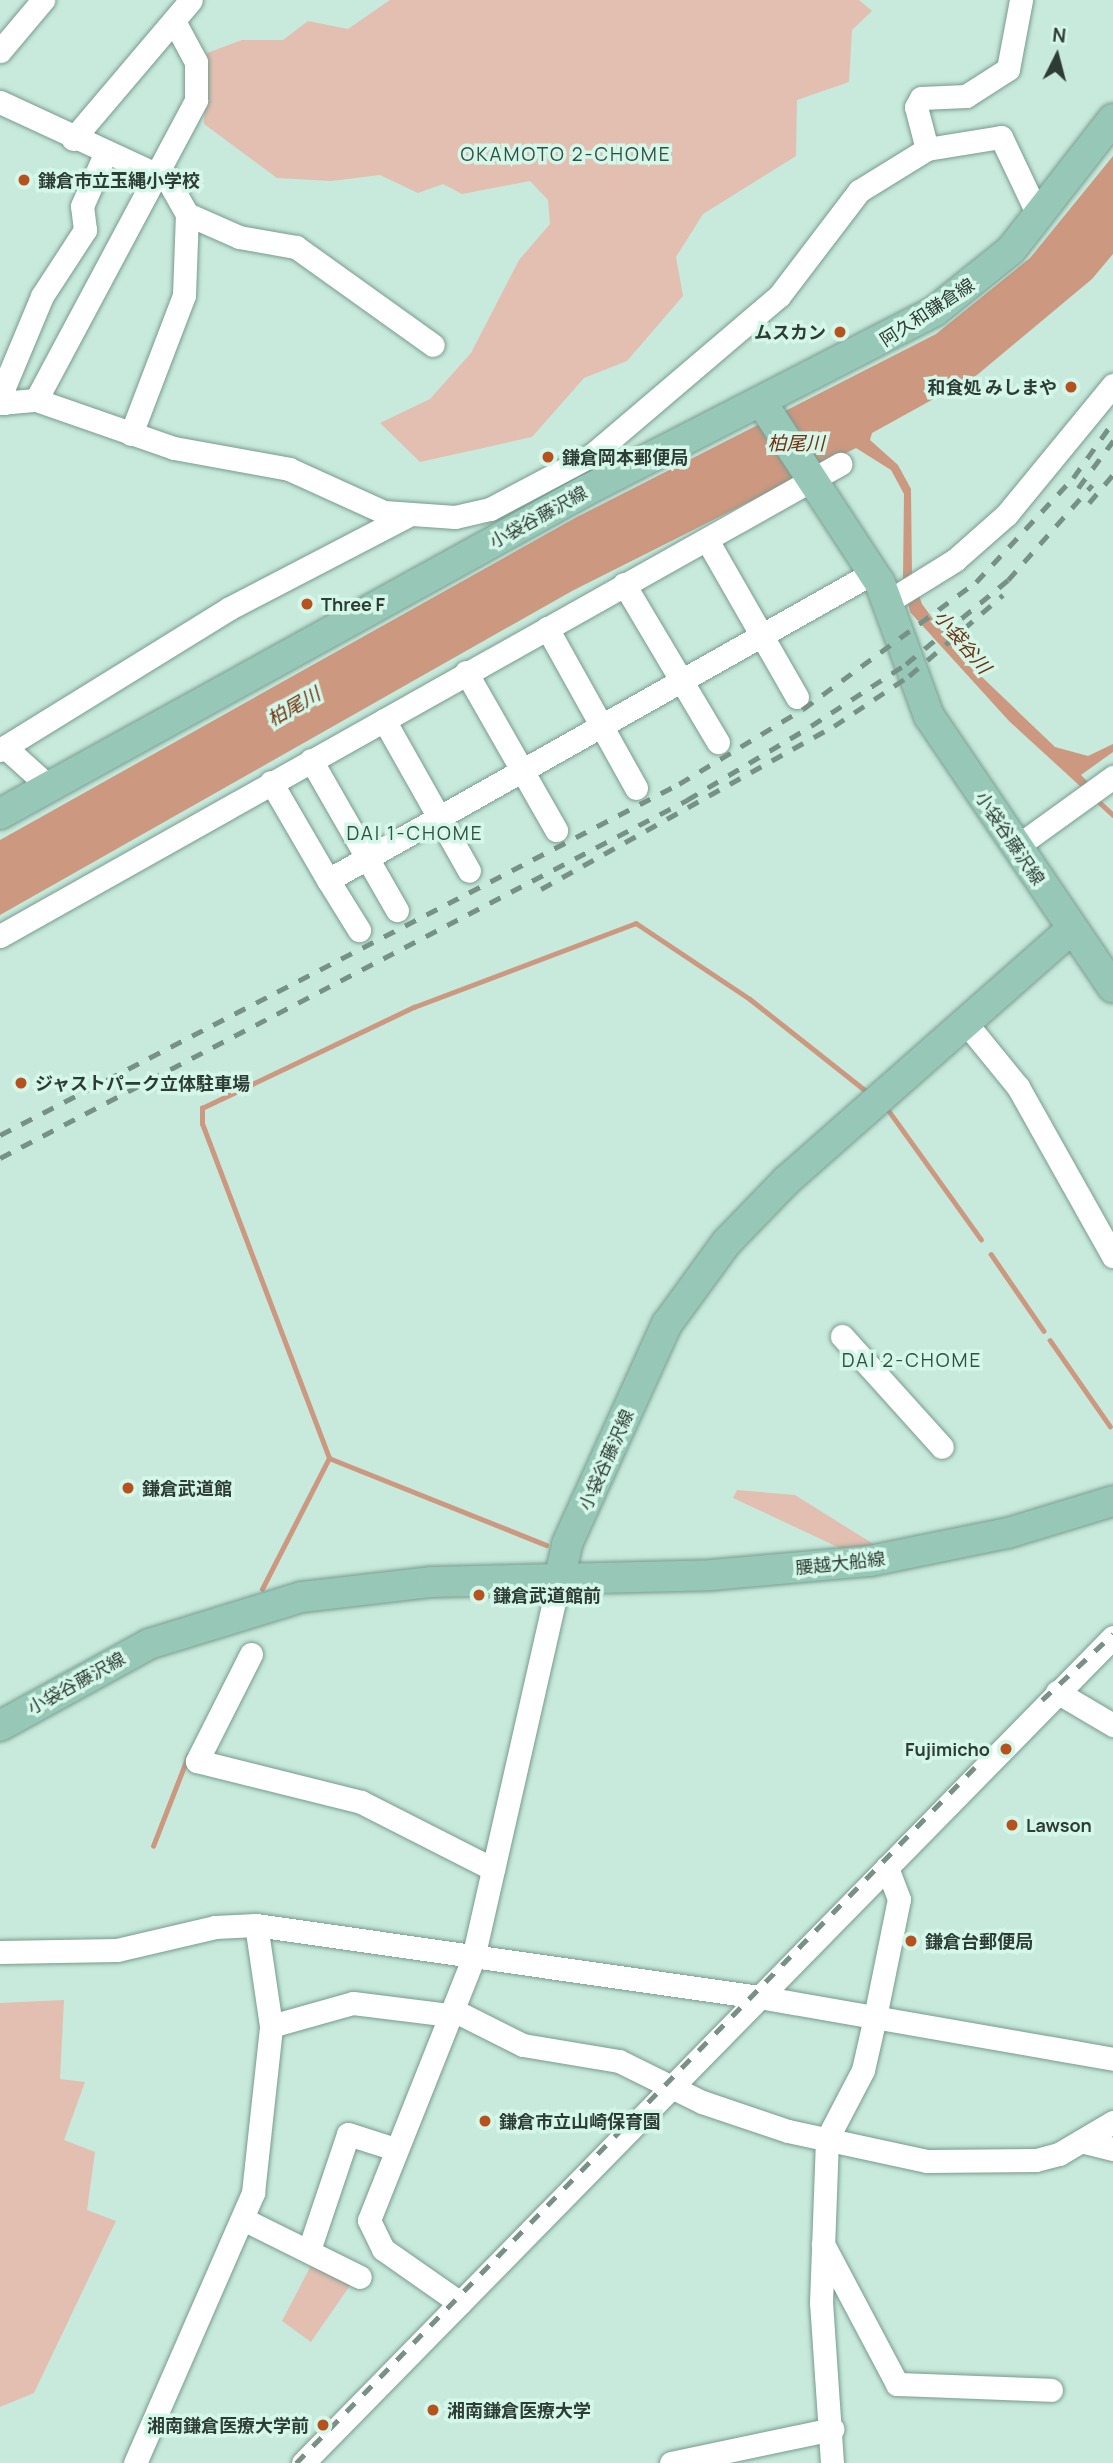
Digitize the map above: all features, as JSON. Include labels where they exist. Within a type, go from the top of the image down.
[{"type":"main road","name":"阿久和鎌倉線","points":[[762,403],[935,312],[1011,250],[1040,217],[1113,118]]},
{"type":"main road","name":"小袋谷藤沢線","points":[[0,814],[601,466],[762,403],[874,572],[904,593],[909,676],[929,716],[1113,988]]},
{"type":"main road","name":"小袋谷藤沢線","points":[[0,1726],[149,1644],[246,1610],[365,1587],[559,1580],[567,1544],[687,1293],[745,1219],[1072,929]]},
{"type":"main road","name":"腰越大船線","points":[[559,1580],[870,1561],[1008,1533],[1113,1501]]},
{"type":"street","points":[[0,51],[43,0]]},
{"type":"street","points":[[73,139],[191,0]]},
{"type":"street","points":[[927,149],[916,107],[921,98],[966,96],[1008,69],[1021,0]]},
{"type":"street","points":[[36,400],[161,173],[198,87],[192,52],[174,21]]},
{"type":"street","points":[[0,102],[105,154],[161,173],[187,214],[239,237],[296,247],[433,345]]},
{"type":"street","points":[[47,785],[3,748],[230,608],[405,517],[490,509],[601,466],[779,296],[859,191],[927,149],[1001,137],[1040,217]]},
{"type":"street","points":[[105,154],[82,206],[85,230],[42,296],[4,387],[2,403],[36,400],[131,434],[289,469],[405,517]]},
{"type":"street","points":[[131,434],[181,304],[187,214]]},
{"type":"street","points":[[904,593],[1007,514],[1113,385]]},
{"type":"street","points":[[0,936],[624,584],[814,482],[840,464]]},
{"type":"street","points":[[707,540],[797,696]]},
{"type":"street","points":[[328,880],[523,769],[682,683],[874,572]]},
{"type":"street","points":[[624,584],[718,742]]},
{"type":"street","points":[[547,628],[636,788]]},
{"type":"street","points":[[466,673],[556,830]]},
{"type":"street","points":[[384,720],[470,871]]},
{"type":"street","points":[[311,760],[397,910]]},
{"type":"street","points":[[1016,847],[1113,777]]},
{"type":"street","points":[[271,782],[359,930]]},
{"type":"street","points":[[965,1022],[1018,1087],[1113,1256]]},
{"type":"street","points":[[842,1336],[942,1447]]},
{"type":"street","points":[[460,2303],[372,2234],[369,2220],[473,1958],[559,1580]]},
{"type":"street","points":[[303,2463],[1113,1636]]},
{"type":"street","points":[[251,1654],[197,1761],[361,1802],[493,1869]]},
{"type":"street","points":[[1057,1692],[1113,1725]]},
{"type":"street","points":[[832,2463],[822,2242],[827,2139],[863,2070],[875,2017],[898,1899],[887,1867]]},
{"type":"street","points":[[0,1952],[117,1950],[215,1927],[257,1925],[759,1997],[1113,2059]]},
{"type":"street","points":[[135,2463],[245,2220],[271,2026],[257,1925]]},
{"type":"street","points":[[271,2026],[353,2003],[452,2013],[523,2045],[619,2062],[738,2115],[827,2139],[963,2164],[1036,2160],[1082,2141],[1113,2122]]},
{"type":"street","points":[[309,2249],[348,2134],[396,2149]]},
{"type":"street","points":[[1082,2141],[1113,2149]]},
{"type":"street","points":[[245,2220],[309,2249],[360,2277]]},
{"type":"street","points":[[822,2242],[897,2384],[1051,2390]]},
{"type":"street","points":[[671,2463],[832,2429]]},
{"type":"shaded area","points":[[390,0],[859,0],[872,11],[852,30],[849,82],[797,100],[796,156],[703,214],[676,257],[683,296],[627,361],[584,378],[532,437],[420,462],[380,423],[430,399],[471,353],[519,260],[550,224],[548,200],[530,181],[462,194],[443,184],[418,193],[380,175],[331,181],[277,178],[204,124],[207,53],[242,40],[283,40],[308,21],[348,29]]},
{"type":"shaded area","points":[[737,1490],[795,1495],[875,1545],[842,1549],[733,1498]]},
{"type":"shaded area","points":[[64,2000],[60,2079],[85,2082],[64,2140],[95,2152],[87,2210],[116,2221],[34,2393],[0,2407],[0,2003]]},
{"type":"shaded area","points":[[315,2258],[353,2281],[311,2342],[282,2321]]},
{"type":"water","name":"柏尾川","points":[[1113,156],[1113,254],[1092,279],[977,375],[872,433],[870,440],[898,465],[911,489],[912,576],[922,604],[961,657],[1055,747],[1088,756],[1113,744],[1113,752],[1081,775],[1088,782],[1081,787],[1009,721],[910,612],[903,578],[904,494],[891,470],[856,448],[572,591],[0,915],[0,840],[575,518],[936,334],[1030,258]]},
{"type":"waterway","name":"小袋谷川","points":[[1096,799],[1113,815]]},
{"type":"waterway","points":[[262,1589],[329,1458],[202,1124],[202,1108],[414,1007],[636,923],[750,999],[865,1090]]},
{"type":"waterway","points":[[889,1111],[981,1239]]},
{"type":"waterway","points":[[991,1254],[1044,1331]]},
{"type":"waterway","points":[[1050,1340],[1110,1426]]},
{"type":"waterway","points":[[329,1458],[546,1545]]},
{"type":"waterway","points":[[153,1846],[188,1756]]},
{"type":"railway","points":[[0,1135],[679,784],[803,709],[976,582],[1073,478],[1113,422]]},
{"type":"railway","points":[[1078,488],[1113,441]]},
{"type":"railway","points":[[1089,503],[1113,474]]},
{"type":"railway","points":[[0,1158],[687,800],[811,726],[906,664],[1008,580],[1092,485]]},
{"type":"railway","points":[[541,889],[834,726],[909,676],[1003,595]]},
{"type":"railway","points":[[1042,1700],[1113,1634]]},
{"type":"railway","points":[[296,2463],[975,1767]]},
{"type":"place","name":"鎌倉市立玉縄小学校","points":[[24,180]]},
{"type":"place","name":"ムスカン","points":[[840,332]]},
{"type":"place","name":"和食処 みしまや","points":[[1071,387]]},
{"type":"place","name":"鎌倉岡本郵便局","points":[[548,457]]},
{"type":"place","name":"Three F","points":[[307,604]]},
{"type":"place","name":"ジャストパーク立体駐車場","points":[[21,1083]]},
{"type":"place","name":"鎌倉武道館","points":[[128,1488]]},
{"type":"place","name":"鎌倉武道館前","points":[[479,1595]]},
{"type":"place","name":"Fujimicho","points":[[1006,1749]]},
{"type":"place","name":"Lawson","points":[[1012,1825]]},
{"type":"place","name":"鎌倉台郵便局","points":[[911,1941]]},
{"type":"place","name":"鎌倉市立山崎保育園","points":[[485,2121]]},
{"type":"place","name":"湘南鎌倉医療大学","points":[[433,2410]]},
{"type":"place","name":"湘南鎌倉医療大学前","points":[[323,2425]]},
{"type":"district","name":"OKAMOTO 2-CHOME","points":[[566,155]]},
{"type":"district","name":"DAI 1-CHOME","points":[[415,834]]},
{"type":"district","name":"DAI 2-CHOME","points":[[912,1361]]}]
